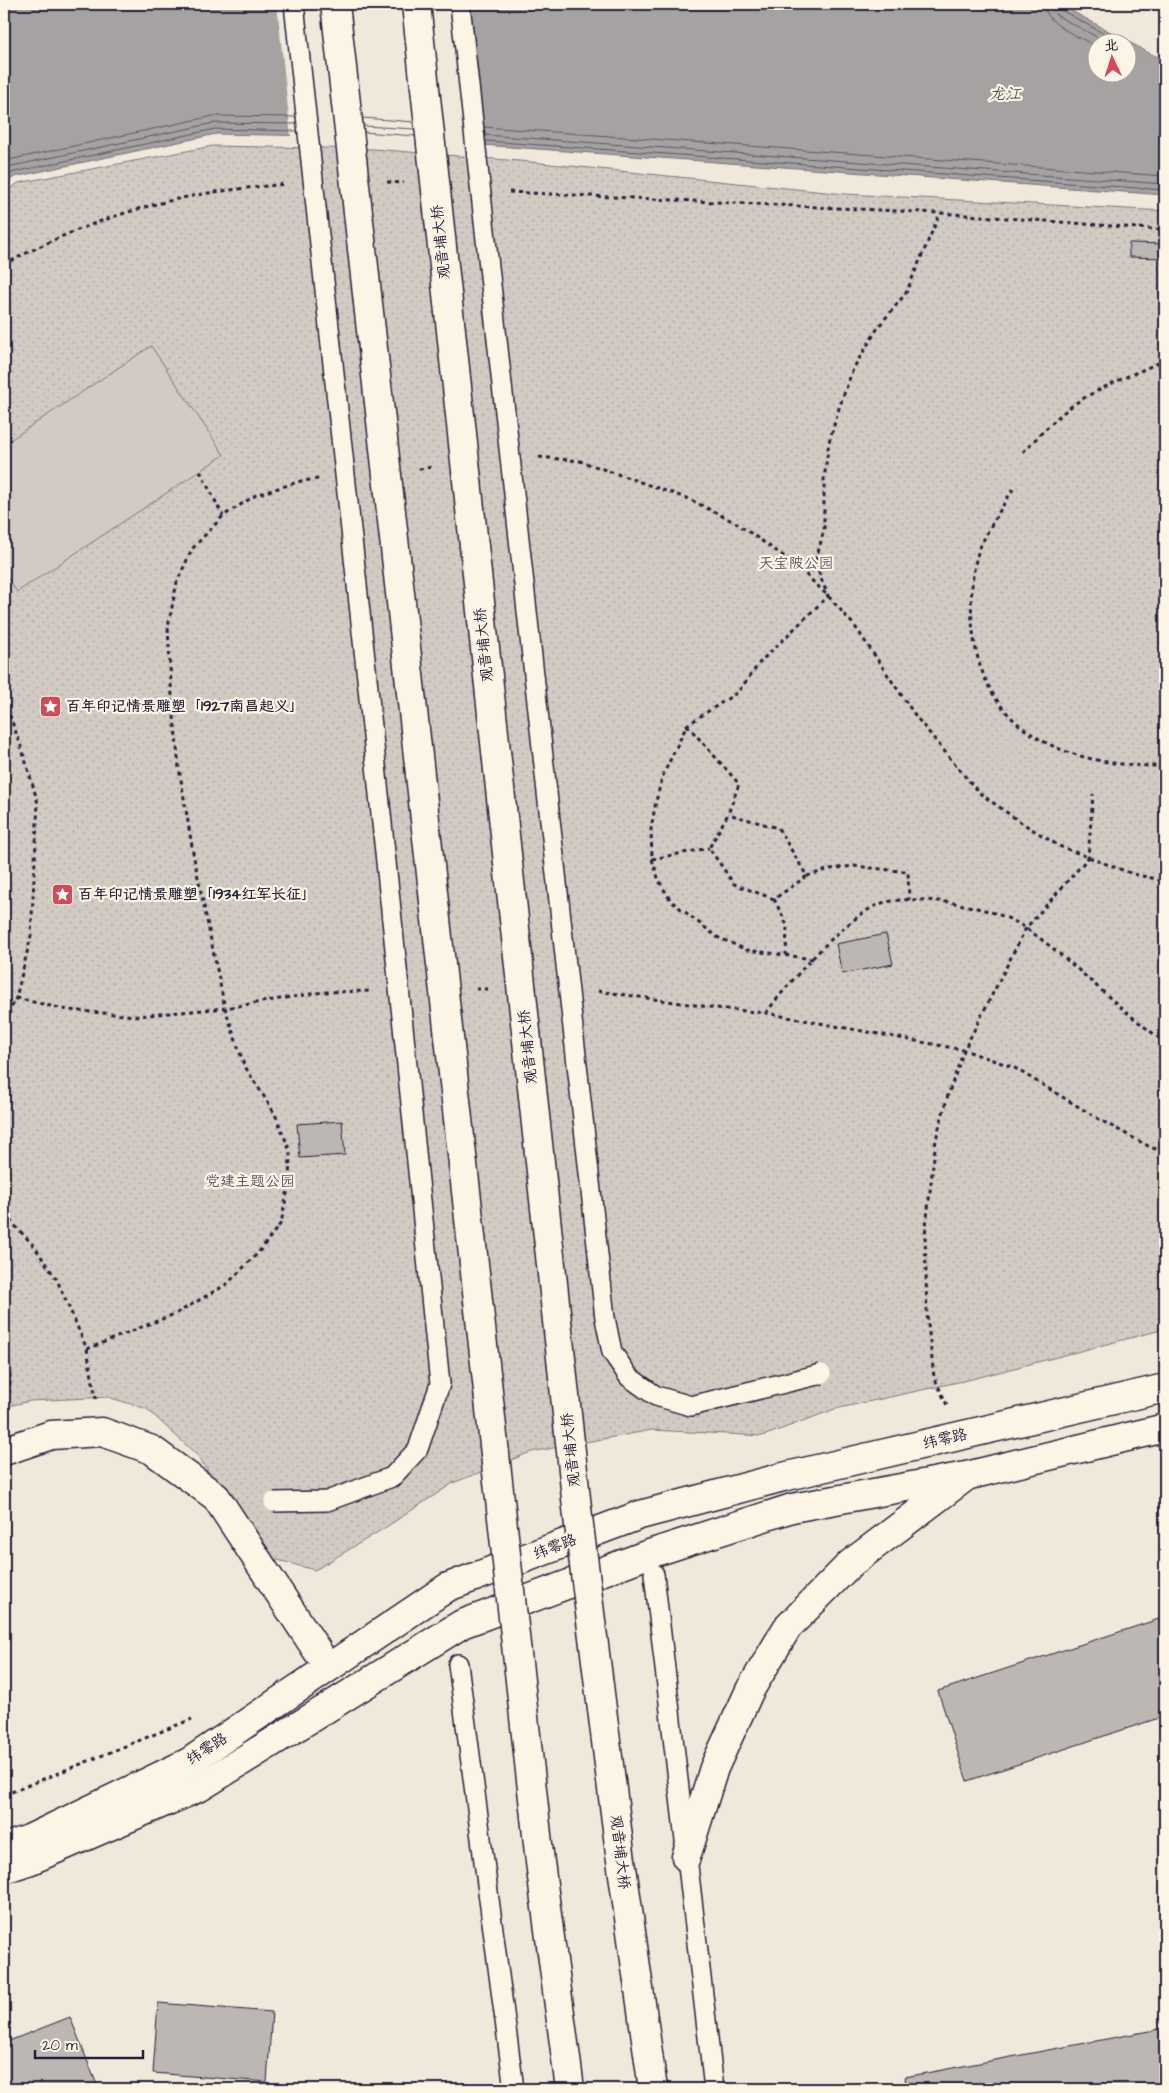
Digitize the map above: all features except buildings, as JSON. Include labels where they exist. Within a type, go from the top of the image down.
[{"type":"main road","points":[[335,4],[539,1852],[570,2089]]},
{"type":"main road","name":"观音埔大桥","points":[[416,4],[578,1517],[620,1852],[653,2089]]},
{"type":"main road","name":"纬零路","points":[[4,1848],[29,1839],[189,1762],[448,1587],[640,1515],[783,1477],[1165,1388]]},
{"type":"main road","name":"纬零路","points":[[4,1869],[31,1860],[200,1787],[462,1624],[646,1556],[792,1508],[966,1476],[1165,1428]]},
{"type":"main road","points":[[4,1451],[51,1436],[102,1432],[152,1450],[216,1497],[318,1652]]},
{"type":"main road","points":[[686,1857],[714,1768],[750,1690],[787,1628],[850,1564],[966,1476]]},
{"type":"lane","points":[[274,1502],[327,1501],[392,1477],[418,1449],[440,1384],[366,669],[294,4]]},
{"type":"lane","points":[[460,4],[605,1318],[612,1352],[629,1377],[656,1396],[691,1406],[822,1374]]},
{"type":"lane","points":[[654,1574],[714,2089]]},
{"type":"lane","points":[[458,1664],[514,2089]]},
{"type":"path","points":[[378,182],[407,183]]},
{"type":"path","points":[[4,265],[43,243],[121,214],[203,194],[290,183]]},
{"type":"path","points":[[501,191],[940,213],[1165,230]]},
{"type":"path","points":[[814,959],[748,950],[717,937],[671,901],[660,881],[652,858],[652,829],[656,801],[663,776],[687,726],[738,692],[761,661],[828,596],[815,563],[824,530],[824,480],[829,442],[853,369],[880,326],[906,293],[940,213]]},
{"type":"path","points":[[1023,452],[1052,423],[1083,398],[1122,378],[1165,360]]},
{"type":"path","points":[[200,471],[223,516]]},
{"type":"path","points":[[1014,489],[977,554],[971,589],[972,625],[977,658],[987,686],[1023,730],[1046,744],[1098,762],[1133,766],[1165,766]]},
{"type":"path","points":[[4,700],[22,749],[38,803],[31,936],[16,998],[4,1024]]},
{"type":"path","points":[[687,726],[739,784],[728,814],[709,848]]},
{"type":"path","points":[[950,1413],[934,1377],[927,1315],[925,1236],[936,1139],[948,1095],[964,1050],[1026,928],[1088,858],[1093,794]]},
{"type":"path","points":[[728,814],[778,828],[807,876]]},
{"type":"path","points":[[652,858],[709,848]]},
{"type":"path","points":[[709,848],[734,884],[774,899],[787,926],[786,955]]},
{"type":"path","points":[[774,899],[807,876],[830,869],[854,866],[908,872],[909,900]]},
{"type":"path","points":[[766,1013],[787,986],[842,929],[878,905],[909,900],[943,900],[984,909],[1026,928],[1122,1010],[1165,1042]]},
{"type":"path","points":[[468,989],[497,988]]},
{"type":"path","points":[[595,990],[716,1008],[766,1013],[964,1050],[1013,1067],[1102,1121],[1152,1148],[1165,1151]]},
{"type":"path","points":[[16,998],[68,1010],[137,1016],[225,1008],[323,992],[381,991]]},
{"type":"path","points":[[4,1214],[34,1246],[57,1280],[87,1350],[102,1432]]},
{"type":"path","points":[[4,1334],[11,1387],[5,1420]]},
{"type":"path","points":[[4,1795],[192,1718]]},
{"type":"green space","points":[[213,146],[373,149],[531,162],[845,194],[1165,211],[1165,1329],[972,1379],[835,1409],[763,1436],[652,1430],[531,1452],[453,1483],[383,1529],[315,1570],[274,1559],[236,1514],[197,1455],[147,1409],[108,1397],[30,1401],[4,1407],[4,194],[18,183]]},
{"type":"green space","points":[[151,346],[224,455],[17,592],[4,573],[4,444]]},
{"type":"green space","points":[[1165,928],[1165,1026],[1162,1026],[1160,929]]},
{"type":"water","name":"龙江","points":[[4,4],[1059,4],[1110,32],[1086,32],[1086,82],[1136,82],[1136,46],[1165,60],[1165,195],[374,137],[216,134],[14,177],[4,186]]},
{"type":"pier","points":[[277,4],[464,4],[479,148],[373,140],[291,138]]},
{"type":"place","name":"百年印记情景雕塑「1927南昌起义」","points":[[50,706]]},
{"type":"place","name":"百年印记情景雕塑「1934红军长征」","points":[[62,894]]},
{"type":"park label","name":"天宝陂公园","points":[[796,563]]},
{"type":"park label","name":"党建主题公园","points":[[250,1181]]}]
